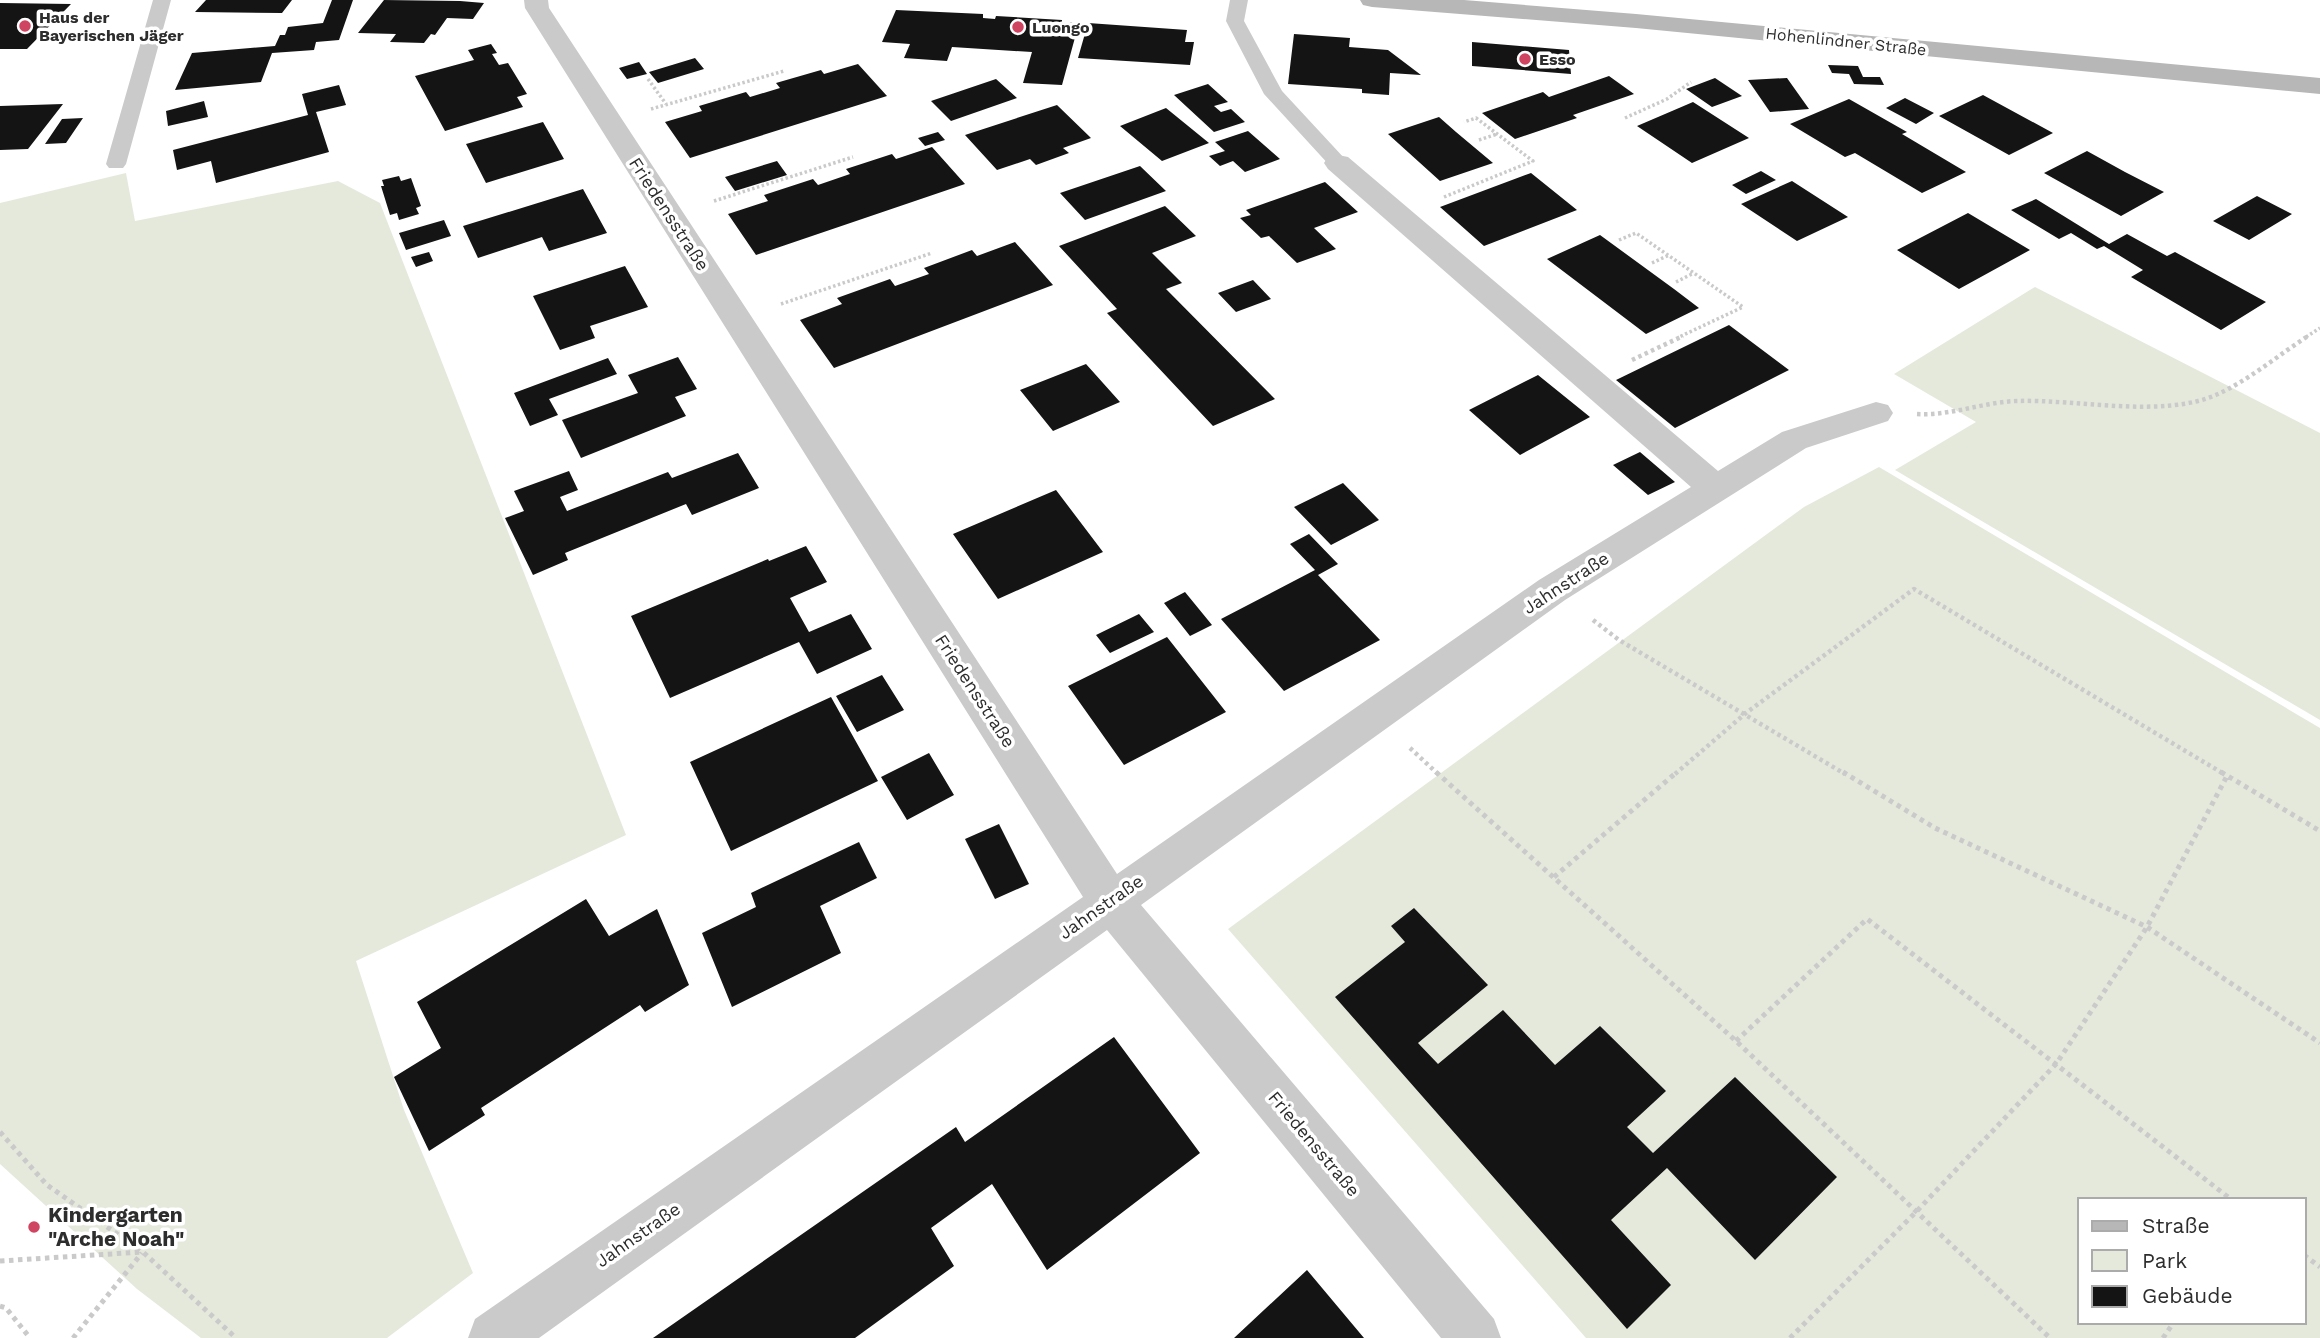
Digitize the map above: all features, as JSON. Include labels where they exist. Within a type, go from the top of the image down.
[{"type":"street","name":"Friedensstraße","points":[[536,0],[537,8],[1110,901],[1475,1338]]},
{"type":"street","name":"Hohenlindner Straße","points":[[1373,0],[1510,5],[2320,86]]},
{"type":"street","points":[[1338,163],[1716,488]]},
{"type":"street","name":"Jahnstraße","points":[[494,1338],[1552,590],[1794,440],[1877,413]]},
{"type":"lane","points":[[116,164],[162,0]]},
{"type":"lane","points":[[1240,0],[1235,22],[1274,94],[1338,163]]},
{"type":"path","points":[[610,121],[784,71]]},
{"type":"path","points":[[648,79],[667,104]]},
{"type":"path","points":[[1625,118],[1667,99],[1691,82]]},
{"type":"path","points":[[1398,215],[1533,161],[1476,118],[1464,122]]},
{"type":"path","points":[[1479,140],[1497,134]]},
{"type":"path","points":[[669,214],[853,158]]},
{"type":"path","points":[[1589,380],[1743,307],[1636,233],[1619,240]]},
{"type":"path","points":[[737,319],[932,253]]},
{"type":"path","points":[[1652,263],[1669,255]]},
{"type":"path","points":[[1676,282],[1694,273]]},
{"type":"path","points":[[1877,413],[1934,415],[1995,402],[2056,400],[2122,407],[2182,404],[2218,394],[2320,328]]},
{"type":"path","points":[[1554,877],[1746,713],[1914,589],[2320,831]]},
{"type":"path","points":[[1552,590],[1619,640],[1746,713],[1935,828],[2147,927],[2320,1043]]},
{"type":"path","points":[[1373,715],[1736,1041],[2050,1338]]},
{"type":"path","points":[[1790,1338],[1915,1213],[2056,1064],[2147,927],[2227,776]]},
{"type":"path","points":[[1736,1041],[1867,919],[2229,1198]]},
{"type":"path","points":[[0,1132],[47,1185],[143,1252],[236,1338]]},
{"type":"path","points":[[0,1261],[143,1252]]},
{"type":"path","points":[[73,1338],[143,1252]]},
{"type":"path","points":[[0,1306],[6,1308],[30,1338]]},
{"type":"green space","points":[[126,173],[135,221],[338,181],[380,203],[626,835],[356,961],[404,1110],[473,1273],[387,1338],[201,1338],[137,1289],[0,1164],[0,203]]},
{"type":"green space","points":[[2035,287],[2320,433],[2320,720],[1895,470],[1976,422],[1894,374]]},
{"type":"green space","points":[[1879,467],[2320,728],[2320,1338],[1586,1338],[1228,929],[1804,507]]},
{"type":"building","points":[[206,0],[292,0],[282,13],[195,12]]},
{"type":"building","points":[[332,0],[353,0],[339,40],[316,42],[314,50],[272,53],[261,82],[175,90],[192,53],[275,46],[288,27],[323,23]]},
{"type":"building","points":[[384,0],[484,3],[473,19],[447,18],[435,35],[431,34],[424,43],[390,42],[396,34],[358,33]]},
{"type":"building","name":"Haus der Bayerischen Jäger","points":[[0,3],[71,4],[27,49],[0,49]]},
{"type":"building","points":[[896,10],[983,14],[983,18],[995,19],[996,16],[1079,23],[1062,85],[1023,83],[1032,52],[952,47],[947,61],[904,58],[910,44],[882,42]]},
{"type":"building","points":[[1088,23],[1187,30],[1185,42],[1194,42],[1190,65],[1078,58]]},
{"type":"building","points":[[1294,34],[1350,38],[1349,47],[1388,50],[1421,75],[1390,73],[1389,95],[1362,93],[1362,89],[1288,84]]},
{"type":"building","points":[[1472,42],[1569,50],[1571,74],[1472,66]]},
{"type":"building","points":[[491,44],[497,53],[492,54],[499,65],[508,63],[527,94],[517,97],[523,107],[445,131],[415,76],[474,60],[468,50]]},
{"type":"building","points":[[695,58],[704,69],[658,83],[649,72]]},
{"type":"building","points":[[639,62],[647,74],[627,79],[619,68]]},
{"type":"building","points":[[858,64],[887,96],[690,158],[665,122],[702,111],[699,106],[746,92],[750,97],[780,88],[776,83],[821,70],[824,74]]},
{"type":"building","points":[[1828,65],[1858,66],[1863,77],[1880,77],[1884,85],[1854,84],[1849,74],[1832,73]]},
{"type":"building","points":[[1609,76],[1634,94],[1573,115],[1577,118],[1515,139],[1482,113],[1543,92],[1549,97]]},
{"type":"building","points":[[1715,78],[1742,96],[1712,107],[1686,89]]},
{"type":"building","points":[[1787,78],[1809,109],[1770,112],[1748,80]]},
{"type":"building","points":[[996,79],[1017,98],[951,121],[931,101]]},
{"type":"building","points":[[1208,84],[1228,102],[1214,106],[1221,112],[1231,109],[1245,122],[1214,132],[1174,95]]},
{"type":"building","points":[[339,85],[346,105],[316,112],[329,152],[216,183],[211,161],[177,170],[173,150],[308,115],[302,94]]},
{"type":"building","points":[[1983,95],[2053,133],[2009,155],[1939,116]]},
{"type":"building","points":[[1905,98],[1934,113],[1916,124],[1886,108]]},
{"type":"building","points":[[1849,99],[1907,132],[1902,134],[1966,172],[1922,193],[1855,153],[1845,157],[1790,124]]},
{"type":"building","points":[[204,101],[208,117],[168,126],[166,111]]},
{"type":"building","points":[[1693,102],[1749,138],[1692,163],[1637,126]]},
{"type":"building","points":[[63,104],[28,149],[0,150],[0,106]]},
{"type":"building","points":[[1057,105],[1091,138],[1063,148],[1069,153],[1036,165],[1030,159],[997,170],[965,135]]},
{"type":"building","points":[[1166,108],[1209,143],[1162,161],[1120,126]]},
{"type":"building","points":[[1439,117],[1493,163],[1440,181],[1388,134]]},
{"type":"building","points":[[83,118],[66,143],[45,144],[62,119]]},
{"type":"building","points":[[543,122],[564,159],[486,183],[466,144]]},
{"type":"building","points":[[1248,131],[1280,159],[1245,172],[1233,161],[1220,166],[1209,156],[1225,151],[1215,142]]},
{"type":"building","points":[[938,132],[945,140],[925,146],[918,138]]},
{"type":"building","points":[[932,147],[965,184],[756,255],[728,214],[768,201],[764,195],[813,179],[818,185],[850,174],[846,169],[892,154],[896,159]]},
{"type":"building","points":[[2087,151],[2164,192],[2121,216],[2044,173]]},
{"type":"building","points":[[777,161],[787,175],[735,191],[725,177]]},
{"type":"building","points":[[1140,166],[1166,191],[1085,220],[1060,193]]},
{"type":"building","points":[[1761,171],[1776,180],[1746,194],[1732,185]]},
{"type":"building","points":[[1531,173],[1577,210],[1484,246],[1440,207]]},
{"type":"building","points":[[399,176],[401,181],[411,178],[421,206],[416,208],[419,214],[399,220],[397,213],[390,215],[381,186],[384,186],[382,180]]},
{"type":"building","points":[[1792,181],[1848,217],[1797,241],[1741,204]]},
{"type":"building","points":[[1325,182],[1358,212],[1314,228],[1336,249],[1297,263],[1269,236],[1261,238],[1240,218],[1251,215],[1246,210]]},
{"type":"building","points":[[583,189],[607,233],[549,251],[542,237],[478,258],[463,226]]},
{"type":"building","points":[[2257,196],[2292,214],[2249,240],[2213,221]]},
{"type":"building","points":[[2036,199],[2109,244],[2127,234],[2167,256],[2175,252],[2266,302],[2221,330],[2131,277],[2143,270],[2104,246],[2097,249],[2071,233],[2059,239],[2011,210]]},
{"type":"building","points":[[1165,206],[1196,236],[1152,253],[1182,283],[1166,289],[1275,399],[1213,426],[1107,313],[1117,309],[1059,246]]},
{"type":"building","points":[[1968,213],[2030,250],[1959,289],[1897,250]]},
{"type":"building","points":[[444,220],[451,236],[406,250],[399,233]]},
{"type":"building","points":[[1600,235],[1699,308],[1646,334],[1547,259]]},
{"type":"building","points":[[1015,242],[1053,285],[834,368],[800,320],[842,304],[837,298],[890,279],[895,286],[929,274],[924,268],[972,250],[977,256]]},
{"type":"building","points":[[429,252],[433,261],[416,267],[411,257]]},
{"type":"building","points":[[625,266],[648,307],[590,326],[595,338],[560,350],[533,296]]},
{"type":"building","points":[[1253,280],[1271,299],[1236,312],[1218,293]]},
{"type":"building","points":[[1729,325],[1789,370],[1675,428],[1616,380]]},
{"type":"building","points":[[678,357],[697,389],[675,397],[686,416],[581,458],[562,420],[638,393],[628,375]]},
{"type":"building","points":[[608,358],[617,374],[549,399],[558,415],[530,426],[514,393]]},
{"type":"building","points":[[1086,364],[1120,402],[1053,431],[1020,390]]},
{"type":"building","points":[[1538,375],[1590,417],[1520,455],[1469,410]]},
{"type":"building","points":[[1640,452],[1675,482],[1648,495],[1613,465]]},
{"type":"building","points":[[738,453],[759,488],[692,515],[686,504],[565,553],[568,560],[533,575],[505,518],[524,511],[514,491],[569,471],[578,490],[560,497],[567,511],[668,472],[672,478]]},
{"type":"building","points":[[1343,483],[1379,520],[1331,545],[1294,507]]},
{"type":"building","points":[[1056,490],[1103,552],[998,599],[953,534]]},
{"type":"building","points":[[1309,534],[1338,564],[1318,575],[1380,640],[1284,691],[1221,619],[1315,570],[1290,544]]},
{"type":"building","points":[[806,546],[827,582],[790,598],[809,632],[851,614],[872,649],[817,674],[799,642],[670,698],[631,616]]},
{"type":"building","points":[[1185,592],[1212,625],[1190,636],[1164,603]]},
{"type":"building","points":[[1139,614],[1154,632],[1110,653],[1096,635]]},
{"type":"building","points":[[1167,637],[1226,712],[1124,765],[1068,686]]},
{"type":"building","points":[[882,675],[904,710],[857,732],[836,696]]},
{"type":"building","points":[[831,697],[878,781],[731,851],[690,762]]},
{"type":"building","points":[[929,753],[954,795],[907,820],[881,777]]},
{"type":"building","points":[[999,824],[1029,884],[995,899],[965,839]]},
{"type":"building","points":[[859,842],[877,878],[820,906],[841,953],[732,1007],[702,933],[756,907],[751,893]]},
{"type":"building","points":[[586,899],[609,936],[657,909],[689,985],[645,1012],[640,1005],[481,1108],[485,1115],[429,1151],[394,1077],[441,1048],[417,1002]]},
{"type":"building","points":[[1414,908],[1488,985],[1418,1043],[1438,1064],[1503,1010],[1555,1065],[1600,1026],[1666,1091],[1627,1127],[1653,1153],[1735,1077],[1837,1177],[1755,1260],[1667,1168],[1611,1220],[1671,1285],[1627,1329],[1335,997],[1405,942],[1391,926]]},
{"type":"building","points":[[1114,1037],[1200,1153],[1047,1270],[992,1184],[931,1228],[954,1266],[855,1338],[653,1338],[956,1127],[965,1142]]},
{"type":"building","points":[[1307,1270],[1364,1338],[1234,1338]]},
{"type":"place","name":"Haus der Bayerischen Jäger","points":[[25,26]]},
{"type":"place","name":"Luongo","points":[[1018,27]]},
{"type":"place","name":"Esso","points":[[1525,59]]},
{"type":"place","name":"Kindergarten \"Arche Noah\"","points":[[34,1227]]}]
